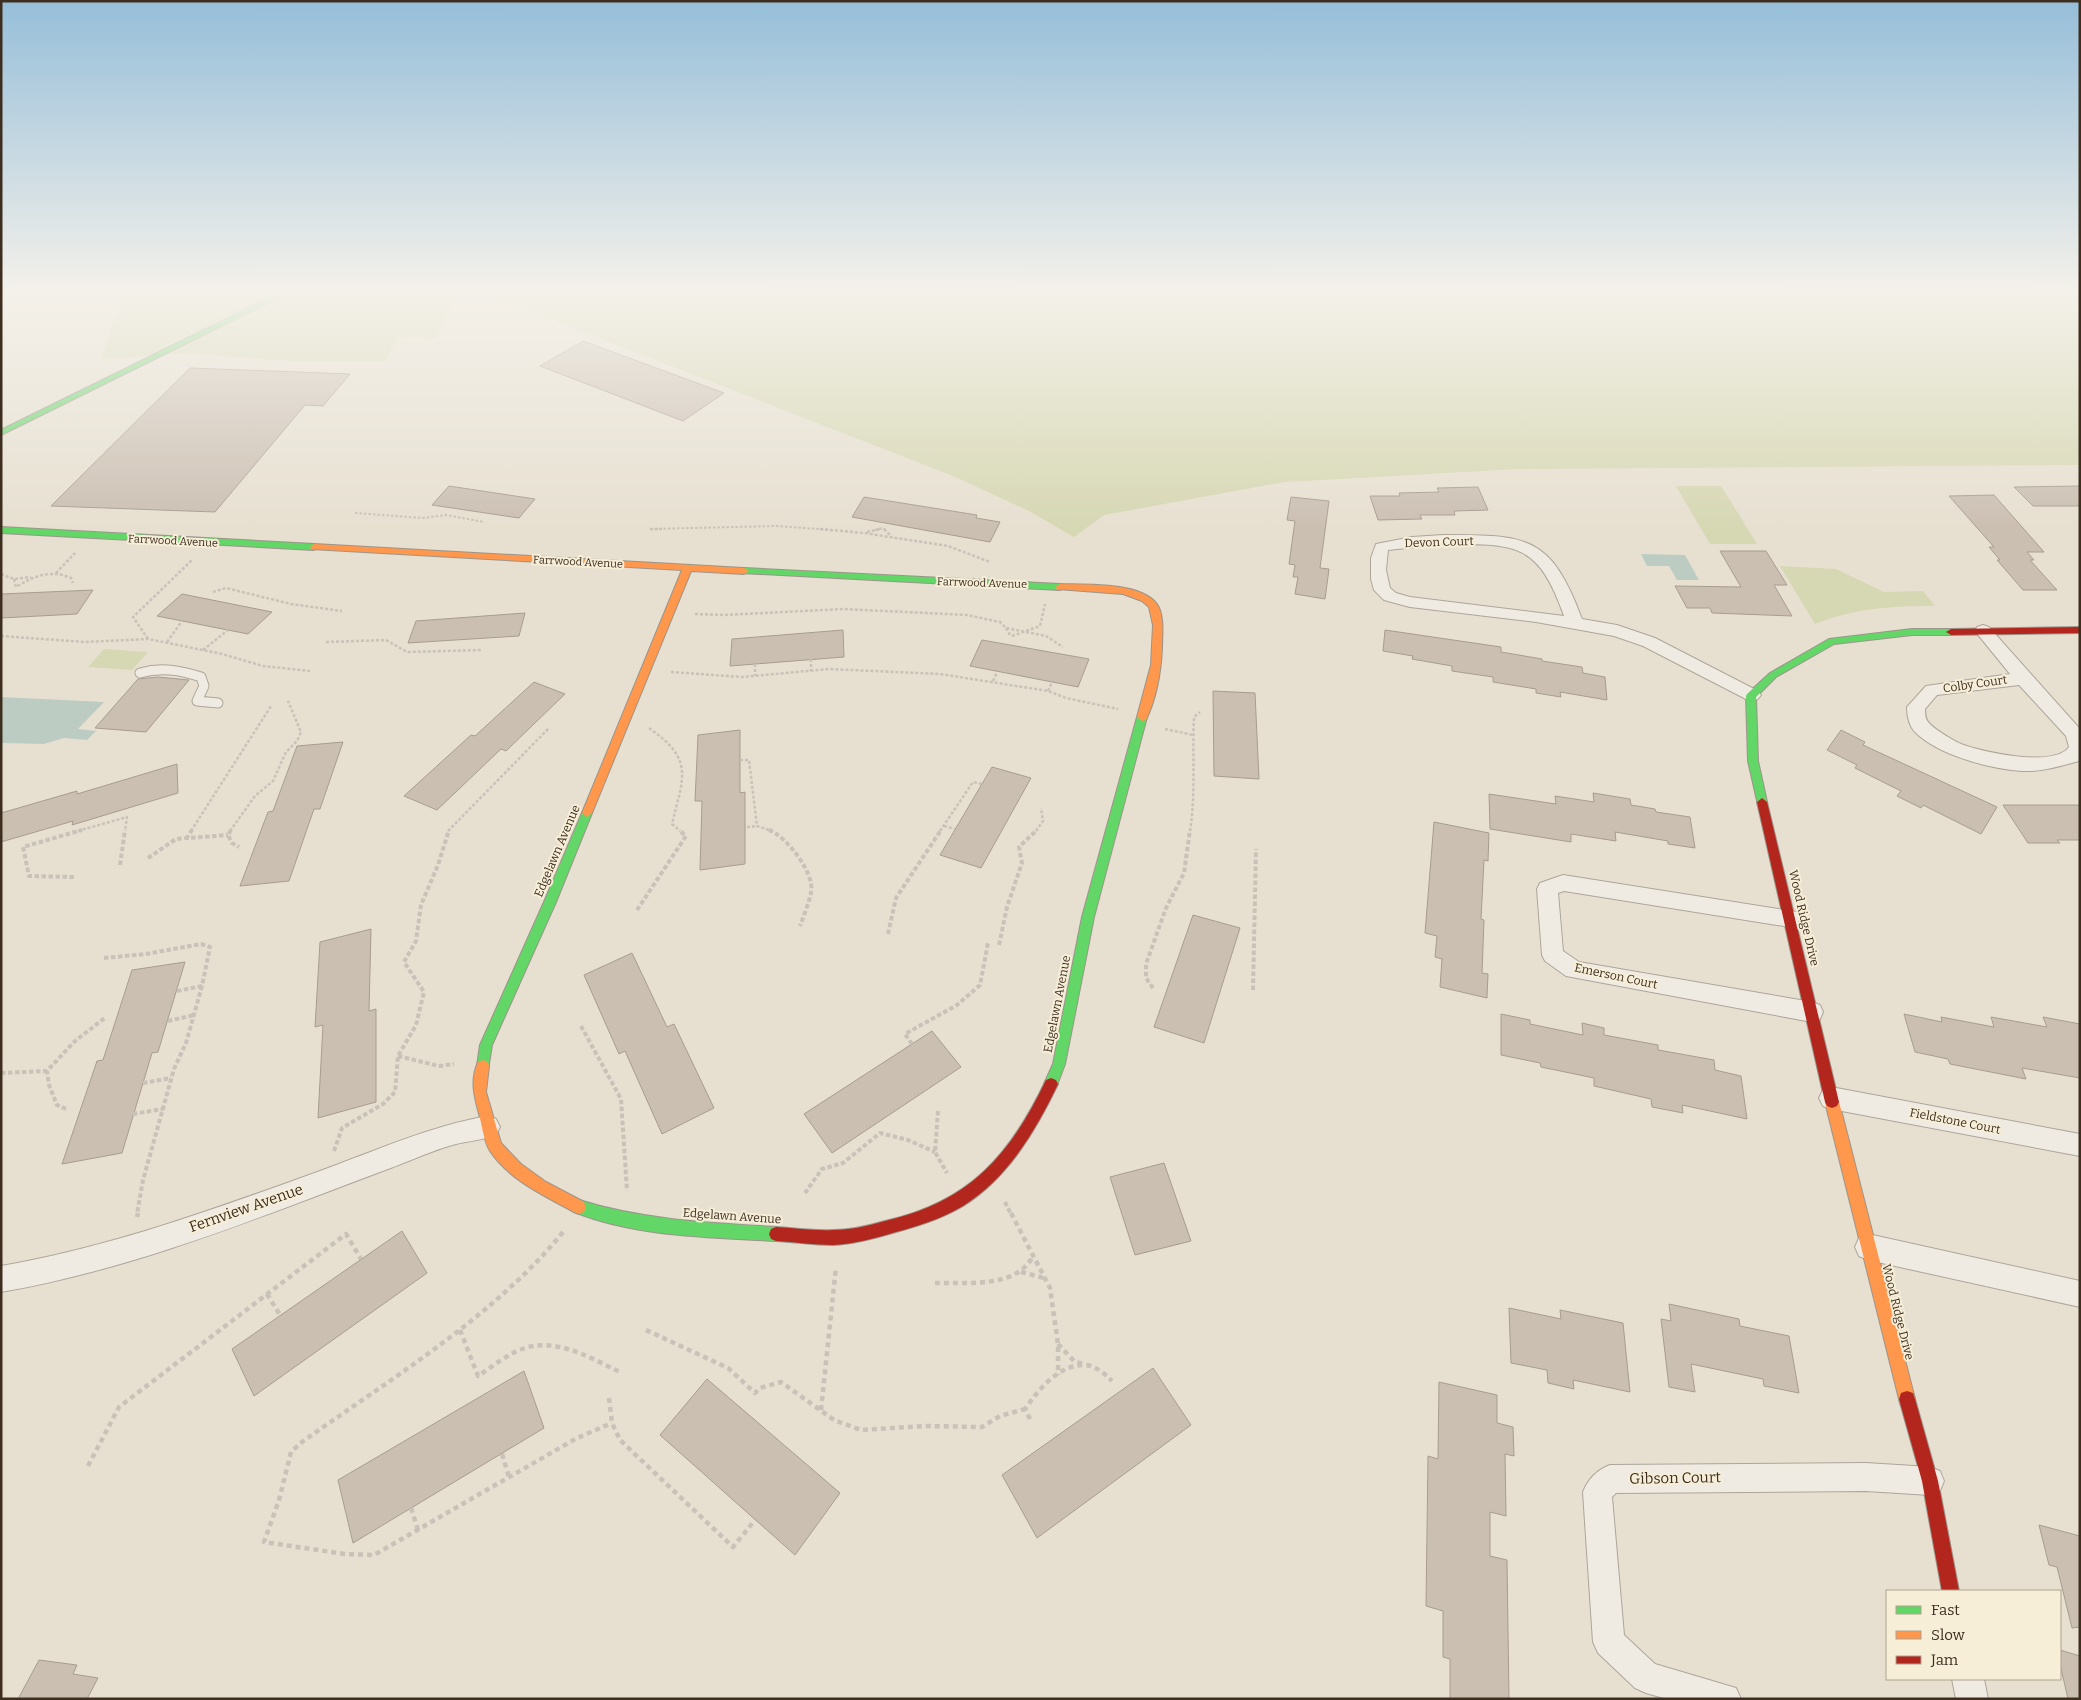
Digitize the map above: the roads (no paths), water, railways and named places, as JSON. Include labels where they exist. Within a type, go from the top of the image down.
[{"type":"street","points":[[1,432],[125,371]]},
{"type":"street","name":"Farrwood Avenue","points":[[1,530],[211,543],[1114,589],[1131,593],[1152,603]]},
{"type":"street","name":"Devon Court","points":[[1575,623],[1563,588],[1555,574],[1529,548],[1476,540],[1416,540],[1382,548],[1378,555],[1378,584],[1382,592],[1390,597],[1410,602],[1575,623],[1617,631],[1649,642],[1752,695]]},
{"type":"street","name":"Edgelawn Avenue","points":[[688,568],[550,902],[486,1045],[479,1092],[495,1147],[516,1169],[541,1187],[578,1207],[606,1217],[706,1230],[839,1237],[888,1228],[937,1211],[969,1194],[1000,1167],[1042,1104],[1059,1064],[1088,917],[1156,666],[1157,612],[1152,603]]},
{"type":"street","points":[[1752,695],[1773,674],[1832,641],[1912,632],[2080,630]]},
{"type":"street","name":"Colby Court","points":[[1983,631],[2074,734],[2078,746],[2072,756],[2048,763],[2021,764],[1972,755],[1952,748],[1921,727],[1916,716],[1916,707],[1932,690],[2023,678]]},
{"type":"street","name":"Wood Ridge Drive","points":[[1752,695],[1753,761],[1831,1098],[1896,1360],[1930,1481]]},
{"type":"street","name":"Emerson Court","points":[[1790,918],[1563,883],[1547,889],[1553,955],[1574,970],[1812,1012]]},
{"type":"street","name":"Fieldstone Court","points":[[1831,1098],[2080,1145]]},
{"type":"street","name":"Fernview Avenue","points":[[1,1279],[48,1271],[111,1255],[273,1200],[456,1133],[488,1127]]},
{"type":"street","points":[[1868,1248],[2080,1294]]},
{"type":"street","name":"Gibson Court","points":[[1725,1699],[1646,1677],[1609,1642],[1597,1492],[1603,1485],[1610,1479],[1646,1478],[1866,1477],[1930,1481]]},
{"type":"street","points":[[1930,1481],[1951,1590]]},
{"type":"street","points":[[1968,1680],[1972,1699]]},
{"type":"lane","points":[[140,673],[157,669],[187,672],[201,677],[204,686],[197,701],[218,703]]}]
